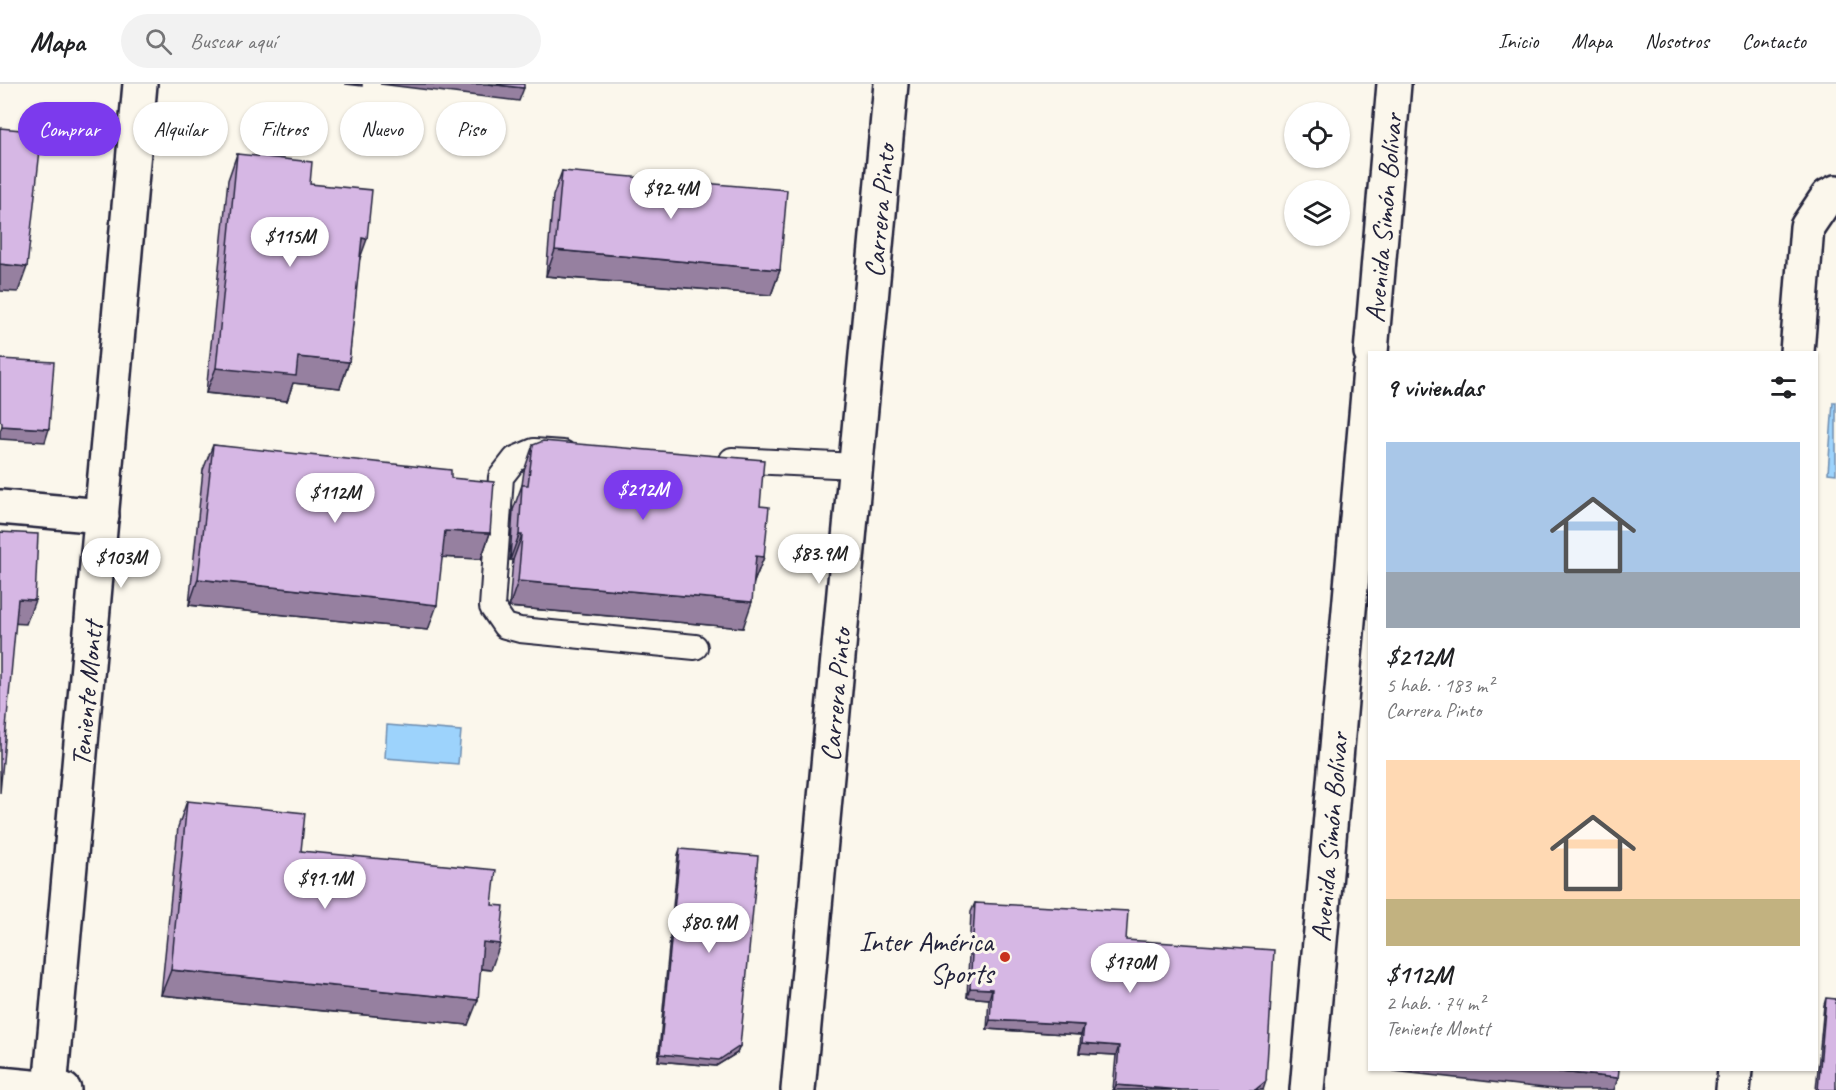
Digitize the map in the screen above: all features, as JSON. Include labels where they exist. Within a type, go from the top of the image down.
[{"type":"street","name":"Teniente Montt","points":[[57,1089],[102,516],[140,84]]},
{"type":"street","name":"Carrera Pinto","points":[[798,1090],[891,84]]},
{"type":"street","name":"Avenida Simón Bolívar","points":[[1371,351],[1394,84]]},
{"type":"street","points":[[1797,351],[1807,226],[1828,196],[1836,192]]},
{"type":"street","name":"Avenida Simón Bolívar","points":[[1307,1090],[1368,393]]},
{"type":"street","points":[[0,507],[102,516]]},
{"type":"street","points":[[1733,1090],[1735,1071]]},
{"type":"street","points":[[0,1084],[57,1089]]},
{"type":"lane","points":[[582,453],[534,451],[515,459],[501,477],[492,607],[505,626],[520,630],[694,647]]},
{"type":"lane","points":[[713,459],[856,466]]},
{"type":"water","points":[[1833,402],[1836,402],[1836,474],[1828,473]]},
{"type":"water","points":[[387,725],[461,731],[458,764],[385,758]]},
{"type":"building","points":[[488,84],[524,84],[524,88]]},
{"type":"building","points":[[0,128],[18,130],[18,156],[39,156],[27,267],[0,264]]},
{"type":"building","points":[[237,154],[312,162],[310,184],[372,190],[367,239],[362,238],[349,362],[298,357],[296,376],[216,368]]},
{"type":"building","points":[[562,171],[787,190],[780,270],[555,250]]},
{"type":"building","points":[[0,359],[54,362],[49,429],[2,426],[0,421]]},
{"type":"building","points":[[543,441],[764,460],[760,506],[769,507],[764,557],[756,556],[752,602],[518,581],[522,535],[519,535],[522,485],[528,485],[533,445]]},
{"type":"building","points":[[213,445],[451,470],[451,478],[494,482],[490,533],[445,531],[437,605],[198,579]]},
{"type":"building","points":[[0,532],[38,534],[35,600],[18,599],[0,793]]},
{"type":"building","points":[[187,801],[305,813],[301,851],[496,870],[492,905],[504,906],[500,944],[483,942],[478,1000],[171,970]]},
{"type":"building","points":[[680,849],[758,856],[740,1046],[719,1060],[660,1054]]},
{"type":"building","points":[[975,903],[1128,911],[1126,940],[1274,950],[1266,1081],[1255,1090],[1182,1090],[1116,1085],[1119,1046],[1082,1043],[1084,1025],[990,1020],[992,989],[970,988]]},
{"type":"building","points":[[1826,998],[1836,999],[1836,1090],[1818,1090]]},
{"type":"building","points":[[1551,1071],[1619,1071],[1618,1078]]},
{"type":"place","name":"Inter América Sports","points":[[1005,957]]}]
